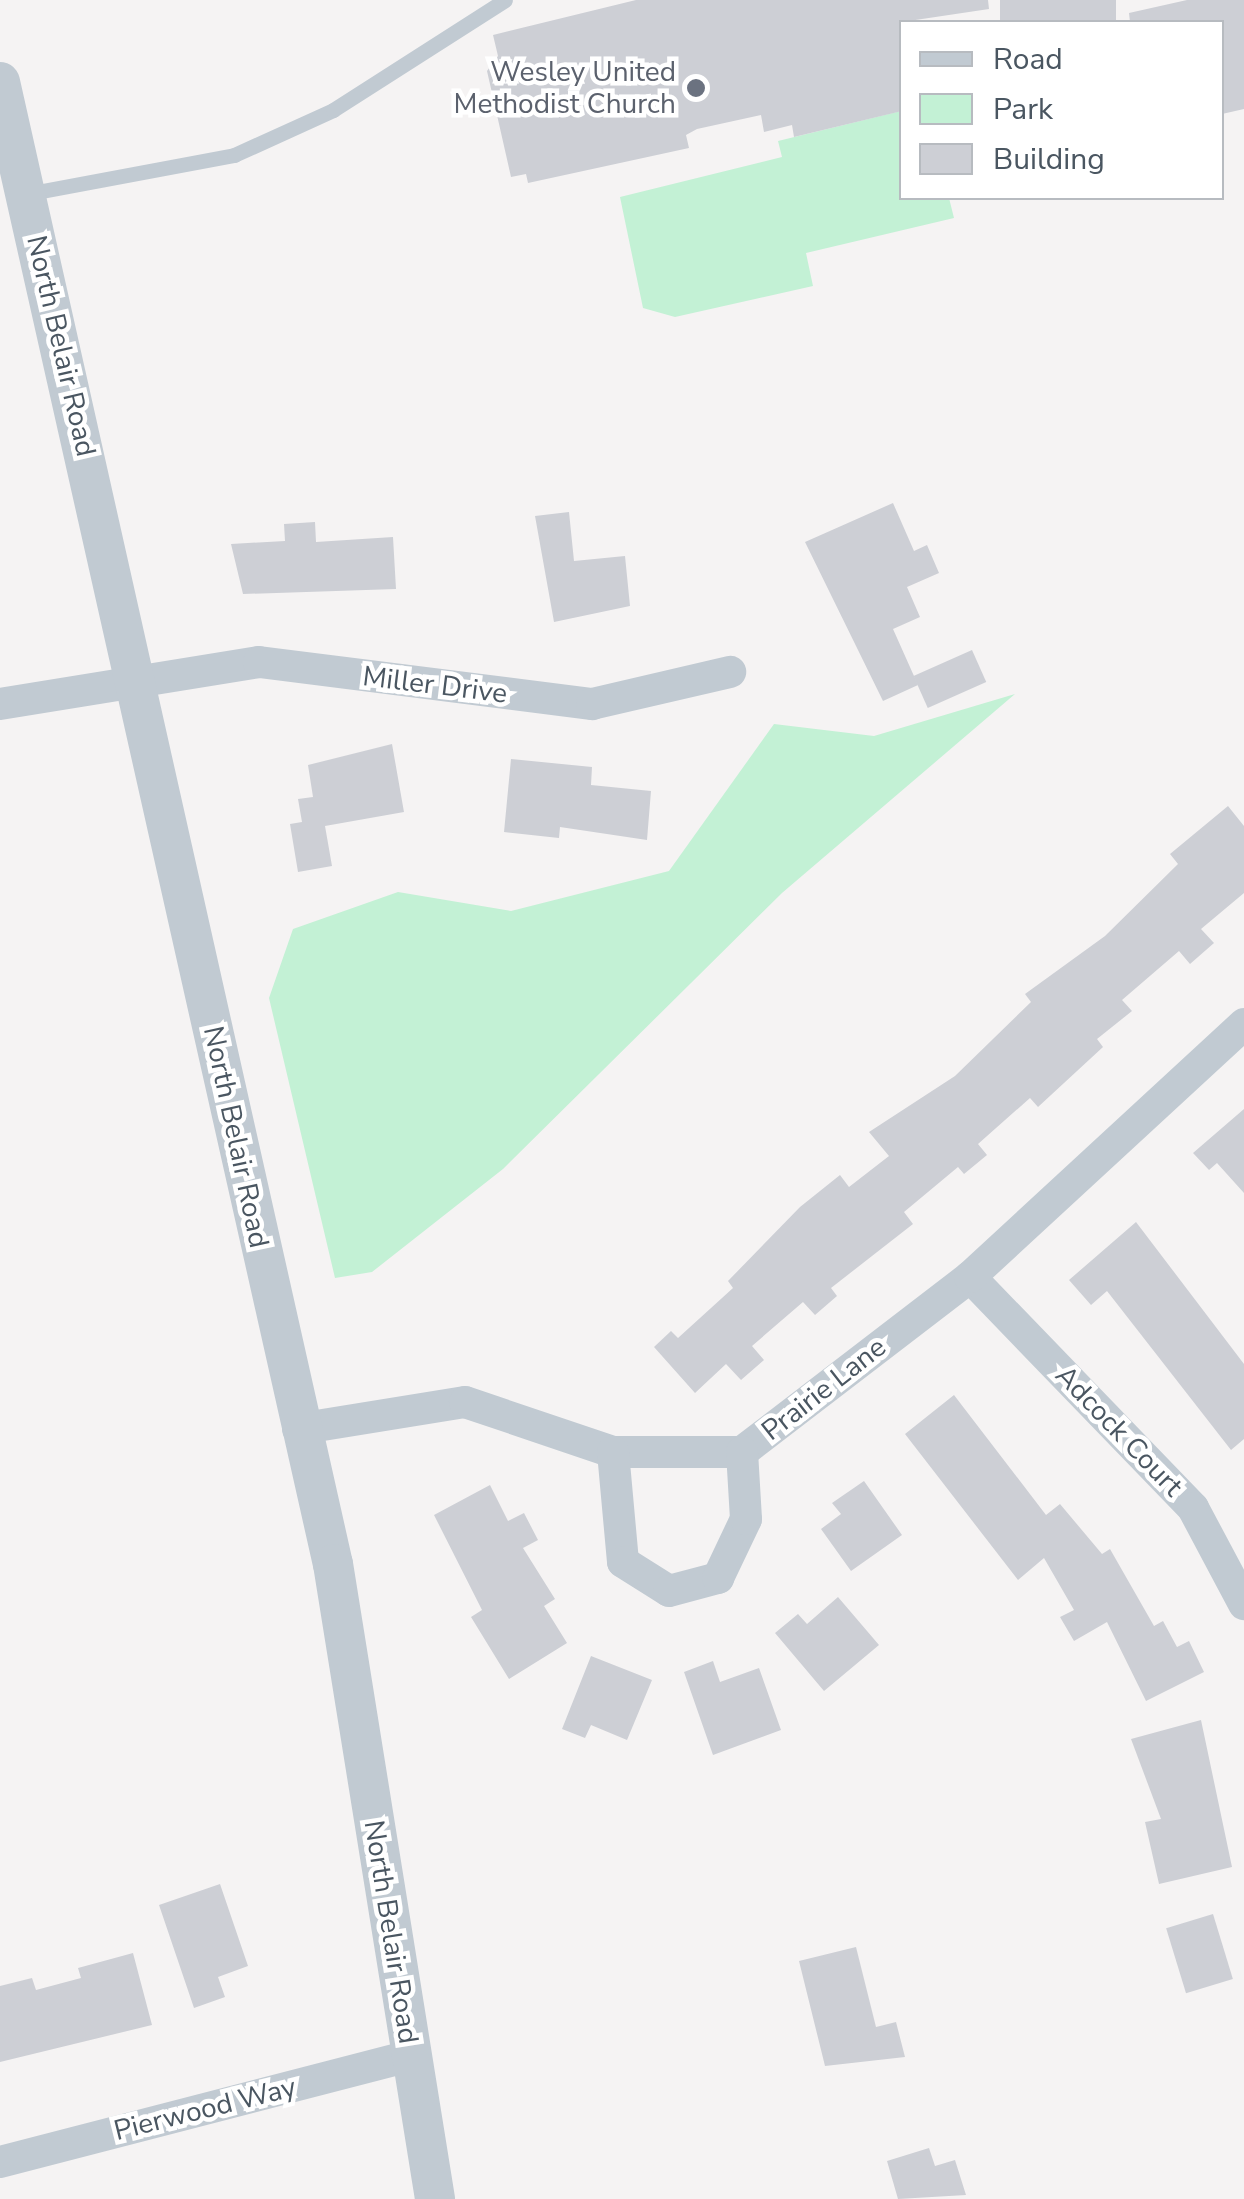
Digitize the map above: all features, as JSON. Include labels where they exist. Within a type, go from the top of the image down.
[{"type":"street","name":"North Belair Road","points":[[0,82],[139,682],[298,1429],[333,1564],[435,2199]]},
{"type":"street","name":"Miller Drive","points":[[0,704],[259,662],[592,704],[730,672]]},
{"type":"street","name":"Prairie Lane","points":[[298,1429],[465,1402],[613,1452],[742,1452],[970,1276],[1244,1024]]},
{"type":"street","name":"Adcock Court","points":[[970,1276],[1193,1508],[1244,1604]]},
{"type":"street","points":[[613,1452],[623,1562],[669,1592],[718,1578],[746,1519],[742,1452]]},
{"type":"street","name":"Pierwood Way","points":[[0,2162],[410,2056]]},
{"type":"lane","points":[[26,194],[234,154],[333,110],[505,0]]},
{"type":"green space","points":[[899,111],[899,200],[950,200],[954,218],[806,253],[813,286],[675,317],[643,308],[620,197],[782,157],[778,141]]},
{"type":"green space","points":[[1015,694],[782,893],[503,1169],[372,1272],[335,1278],[269,998],[293,929],[398,892],[511,911],[669,871],[774,724],[874,736]]},
{"type":"building","name":"Wesley United Methodist Church","points":[[636,0],[988,0],[989,9],[899,20],[899,112],[794,137],[792,125],[764,132],[761,115],[697,129],[686,135],[689,148],[528,183],[526,174],[511,177],[487,71],[498,56],[493,35]]},
{"type":"building","points":[[1000,0],[1116,0],[1116,20],[1000,20]]},
{"type":"building","points":[[1187,0],[1244,0],[1244,109],[1224,114],[1224,20],[1130,20],[1129,13]]},
{"type":"building","points":[[893,503],[914,551],[927,545],[939,573],[907,587],[920,617],[893,629],[918,685],[883,701],[805,542]]},
{"type":"building","points":[[569,512],[574,561],[625,556],[630,606],[554,622],[535,516]]},
{"type":"building","points":[[315,522],[316,542],[393,537],[396,589],[243,594],[231,544],[285,541],[284,524]]},
{"type":"building","points":[[972,650],[986,682],[928,708],[914,676]]},
{"type":"building","points":[[392,744],[404,812],[325,826],[332,866],[298,872],[290,824],[302,822],[298,799],[313,797],[308,765]]},
{"type":"building","points":[[511,759],[592,767],[591,785],[651,791],[647,840],[560,827],[559,838],[504,832]]},
{"type":"building","points":[[1228,806],[1244,826],[1244,893],[1201,929],[1214,943],[1190,964],[1179,951],[1122,1000],[1132,1011],[1097,1039],[1103,1047],[1038,1107],[1030,1098],[978,1144],[987,1155],[964,1174],[958,1167],[904,1212],[913,1224],[831,1288],[837,1296],[815,1315],[803,1302],[752,1346],[764,1360],[741,1380],[726,1364],[695,1393],[654,1347],[671,1331],[678,1338],[733,1288],[728,1281],[800,1207],[840,1175],[849,1187],[889,1156],[869,1132],[955,1076],[1031,1002],[1025,994],[1105,936],[1178,864],[1170,854]]},
{"type":"building","points":[[1244,1109],[1244,1193],[1217,1163],[1209,1170],[1193,1153]]},
{"type":"building","points":[[1136,1222],[1244,1364],[1244,1439],[1231,1450],[1107,1291],[1091,1305],[1069,1280]]},
{"type":"building","points":[[954,1395],[1046,1515],[1060,1504],[1102,1554],[1110,1549],[1154,1626],[1163,1621],[1177,1647],[1189,1641],[1204,1672],[1146,1701],[1107,1622],[1074,1641],[1060,1617],[1074,1610],[1044,1558],[1018,1580],[905,1434]]},
{"type":"building","points":[[864,1481],[902,1535],[851,1571],[821,1529],[841,1514],[832,1503]]},
{"type":"building","points":[[490,1485],[508,1521],[524,1513],[538,1540],[523,1548],[555,1599],[544,1606],[567,1643],[509,1679],[471,1617],[482,1610],[434,1515]]},
{"type":"building","points":[[838,1597],[879,1645],[824,1691],[775,1633],[798,1614],[807,1624]]},
{"type":"building","points":[[591,1656],[652,1680],[627,1740],[591,1725],[585,1738],[562,1729]]},
{"type":"building","points":[[713,1661],[720,1682],[759,1668],[781,1730],[713,1755],[684,1672]]},
{"type":"building","points":[[1201,1720],[1232,1867],[1159,1884],[1145,1822],[1161,1819],[1131,1739]]},
{"type":"building","points":[[220,1884],[248,1966],[218,1977],[225,1997],[194,2008],[159,1905]]},
{"type":"building","points":[[1213,1914],[1233,1979],[1186,1993],[1166,1928]]},
{"type":"building","points":[[856,1947],[876,2027],[896,2022],[905,2057],[825,2066],[799,1961]]},
{"type":"building","points":[[133,1953],[152,2025],[0,2062],[0,1986],[32,1978],[36,1990],[81,1978],[78,1968]]},
{"type":"building","points":[[929,2148],[935,2166],[955,2160],[966,2195],[898,2199],[887,2161]]},
{"type":"place","name":"Wesley United Methodist Church","points":[[696,88]]}]
